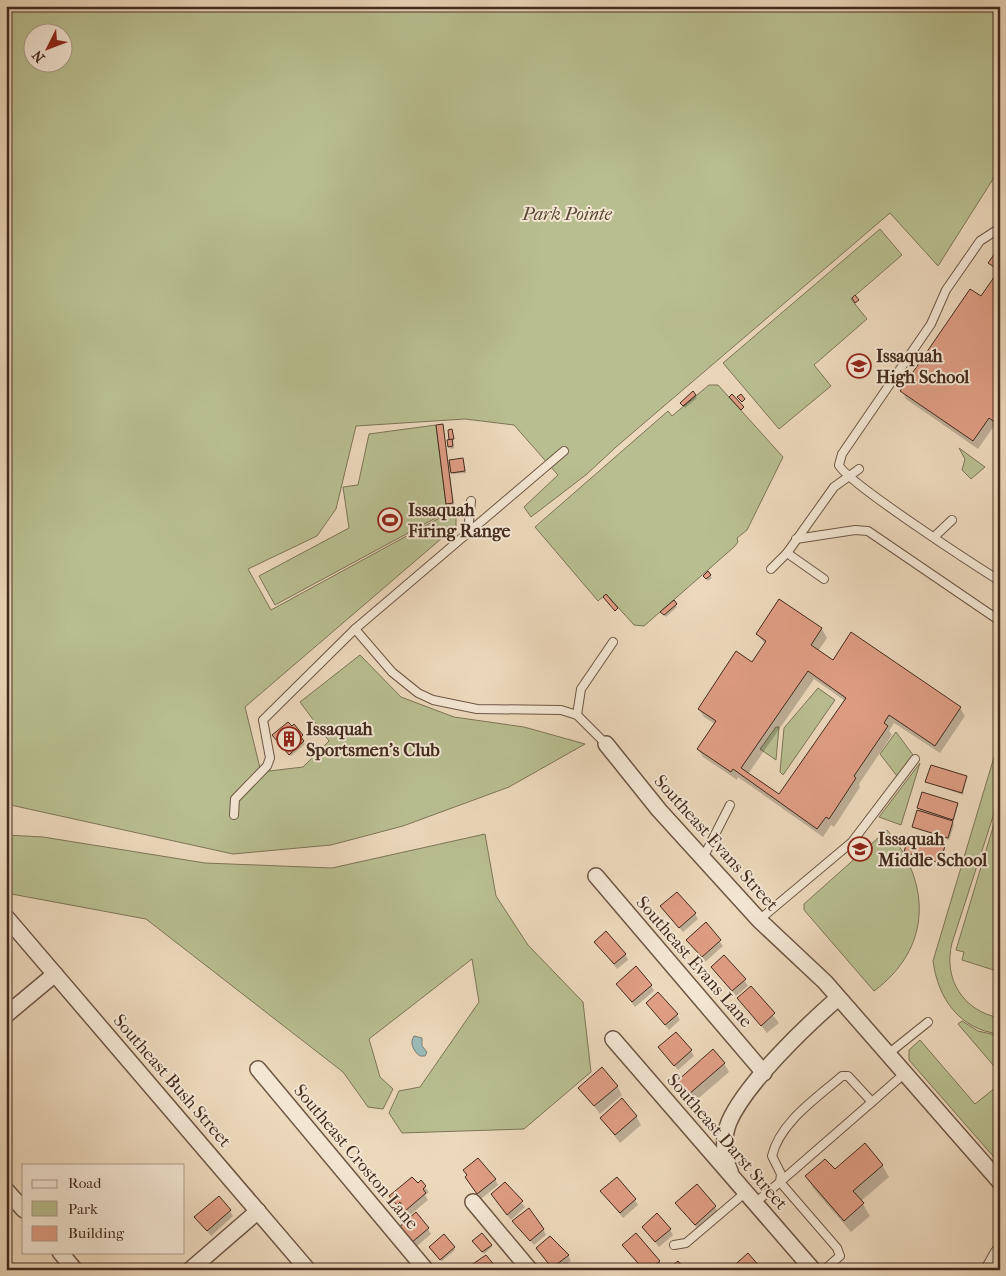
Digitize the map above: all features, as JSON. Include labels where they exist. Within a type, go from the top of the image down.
[{"type":"street","name":"Southeast Evans Street","points":[[606,744],[703,858],[759,920],[838,998],[1000,1182]]},
{"type":"street","name":"Southeast Evans Lane","points":[[596,876],[764,1072]]},
{"type":"street","name":"Southeast Bush Street","points":[[6,917],[308,1270]]},
{"type":"street","points":[[6,1015],[55,974]]},
{"type":"street","points":[[746,1192],[726,1159],[727,1128],[732,1116],[764,1072],[838,998]]},
{"type":"street","name":"Southeast Darst Street","points":[[613,1039],[813,1270]]},
{"type":"street","name":"Southeast Croston Lane","points":[[258,1069],[426,1270]]},
{"type":"street","points":[[6,1190],[22,1208]]},
{"type":"street","points":[[473,1202],[530,1270]]},
{"type":"street","points":[[193,1269],[258,1210]]},
{"type":"street","points":[[62,1254],[75,1270]]},
{"type":"street","points":[[991,1270],[1000,1254]]},
{"type":"lane","points":[[999,579],[934,537],[907,512],[849,476],[839,465],[842,454],[931,324],[946,290],[980,241],[1000,228]]},
{"type":"lane","points":[[234,815],[235,799],[267,766],[270,758],[263,720],[355,629],[564,451]]},
{"type":"lane","points":[[771,569],[787,553],[834,487],[859,469]]},
{"type":"lane","points":[[468,533],[471,501]]},
{"type":"lane","points":[[934,537],[952,520]]},
{"type":"lane","points":[[796,539],[855,530],[868,531],[1000,621]]},
{"type":"lane","points":[[787,553],[824,579]]},
{"type":"lane","points":[[355,629],[407,686],[434,700],[478,708],[544,708],[577,714],[581,689],[613,642]]},
{"type":"lane","name":"Southeast Evans Street","points":[[577,714],[588,723],[606,744]]},
{"type":"lane","points":[[759,920],[852,842],[916,759]]},
{"type":"lane","points":[[703,858],[730,805]]},
{"type":"lane","points":[[888,1054],[928,1022]]},
{"type":"lane","points":[[674,1245],[686,1243],[746,1192],[780,1182],[905,1074]]},
{"type":"lane","points":[[780,1182],[782,1174],[772,1156],[775,1144],[802,1110],[842,1076],[848,1076],[872,1102]]},
{"type":"lane","points":[[780,1182],[837,1248],[840,1256],[824,1270]]},
{"type":"green space","name":"Park Pointe","points":[[6,6],[1000,6],[1000,168],[938,266],[890,213],[616,447],[587,474],[531,517],[524,507],[558,475],[514,425],[465,419],[356,426],[336,509],[317,536],[248,569],[271,610],[456,509],[456,526],[245,707],[261,772],[303,767],[329,741],[300,702],[360,655],[401,697],[454,717],[524,727],[585,744],[509,787],[403,826],[331,845],[233,854],[6,804]]},
{"type":"green space","points":[[880,229],[902,255],[851,299],[867,319],[814,365],[831,386],[779,429],[723,363]]},
{"type":"green space","points":[[709,385],[718,385],[783,457],[747,530],[737,538],[738,542],[734,547],[644,626],[634,625],[606,594],[598,601],[535,527],[668,411],[672,416]]},
{"type":"green space","name":"Issaquah Firing Range","points":[[436,425],[447,512],[275,605],[259,576],[349,528],[343,487],[358,485],[369,434]]},
{"type":"green space","points":[[959,448],[985,467],[971,479],[962,470],[965,459]]},
{"type":"green space","points":[[818,688],[835,700],[783,775],[780,772],[784,728]]},
{"type":"green space","points":[[776,727],[779,727],[776,760],[760,749]]},
{"type":"green space","points":[[896,732],[913,755],[897,776],[880,754]]},
{"type":"green space","points":[[1000,737],[1000,795],[952,943],[950,969],[953,981],[966,1001],[987,1014],[1000,1018],[1000,1034],[973,1026],[953,1010],[940,988],[933,961]]},
{"type":"green space","points":[[920,763],[901,825],[879,817]]},
{"type":"green space","points":[[1000,804],[1000,972],[962,960],[964,952],[956,950]]},
{"type":"green space","points":[[887,830],[902,850],[912,871],[918,893],[919,914],[915,935],[907,955],[893,974],[874,991],[804,910],[804,904]]},
{"type":"green space","points":[[485,834],[496,896],[528,945],[583,1002],[591,1072],[524,1129],[402,1133],[389,1113],[399,1091],[420,1087],[479,1002],[472,959],[369,1039],[380,1077],[393,1089],[383,1109],[368,1107],[343,1072],[146,919],[6,893],[6,835],[43,837],[205,863],[332,868]]},
{"type":"green space","points":[[962,1021],[978,1031],[1000,1036],[1000,1073],[958,1024]]},
{"type":"green space","points":[[920,1040],[975,1104],[1000,1084],[1000,1164],[909,1060],[909,1050]]},
{"type":"water","points":[[414,1036],[422,1038],[422,1046],[427,1052],[425,1056],[420,1056],[414,1050],[412,1042]]},
{"type":"building","points":[[1000,246],[1000,426],[989,418],[973,441],[900,391],[970,289],[981,296],[999,270],[988,263]]},
{"type":"building","points":[[855,295],[859,300],[855,303],[852,298]]},
{"type":"building","points":[[693,391],[696,395],[683,406],[680,403]]},
{"type":"building","points":[[732,394],[744,407],[741,410],[729,397]]},
{"type":"building","points":[[741,394],[745,399],[742,402],[737,397]]},
{"type":"building","points":[[443,424],[453,503],[446,504],[436,425]]},
{"type":"building","points":[[452,429],[454,439],[449,440],[448,430]]},
{"type":"building","points":[[452,439],[453,446],[448,447],[447,440]]},
{"type":"building","points":[[463,458],[465,471],[451,473],[449,460]]},
{"type":"building","points":[[708,571],[711,575],[706,579],[703,576]]},
{"type":"building","points":[[606,594],[618,608],[615,611],[603,597]]},
{"type":"building","points":[[779,599],[822,628],[811,645],[833,660],[851,632],[961,707],[935,746],[889,715],[884,723],[888,726],[854,776],[856,778],[829,819],[826,817],[817,829],[733,769],[731,772],[697,749],[716,721],[698,709],[736,651],[752,662],[766,641],[756,634]],"holes":[[[808,671],[846,698],[779,794],[741,768]]]},
{"type":"building","points":[[674,600],[677,604],[664,615],[660,612]]},
{"type":"building","name":"Issaquah Sportsmen's Club","points":[[288,722],[292,726],[294,724],[303,735],[301,737],[304,741],[289,755],[272,735]]},
{"type":"building","points":[[931,765],[967,776],[962,793],[925,782]]},
{"type":"building","points":[[922,792],[958,803],[953,820],[917,808]]},
{"type":"building","points":[[917,810],[953,821],[948,838],[912,827]]},
{"type":"building","points":[[909,835],[945,846],[940,863],[904,852]]},
{"type":"building","points":[[677,892],[696,913],[679,928],[660,906]]},
{"type":"building","points":[[706,922],[721,940],[702,957],[686,940]]},
{"type":"building","points":[[606,931],[626,954],[614,964],[594,942]]},
{"type":"building","points":[[724,955],[746,979],[732,991],[711,967]]},
{"type":"building","points":[[636,966],[652,985],[632,1002],[616,984]]},
{"type":"building","points":[[751,986],[775,1013],[761,1026],[737,998]]},
{"type":"building","points":[[658,992],[678,1014],[665,1025],[646,1003]]},
{"type":"building","points":[[676,1032],[692,1050],[674,1066],[658,1047]]},
{"type":"building","points":[[713,1049],[725,1063],[688,1095],[676,1082]]},
{"type":"building","points":[[602,1067],[618,1086],[594,1106],[578,1088]]},
{"type":"building","points":[[622,1098],[637,1116],[615,1135],[600,1118]]},
{"type":"building","points":[[865,1143],[883,1165],[853,1191],[864,1203],[844,1221],[805,1176],[825,1159],[835,1169]]},
{"type":"building","points":[[478,1158],[496,1179],[477,1194],[465,1177],[467,1175],[463,1170]]},
{"type":"building","points":[[412,1177],[418,1183],[421,1180],[426,1186],[423,1189],[426,1193],[405,1211],[400,1202],[397,1205],[389,1196]]},
{"type":"building","points":[[617,1177],[636,1199],[620,1213],[600,1191]]},
{"type":"building","points":[[505,1182],[523,1201],[507,1215],[491,1194]]},
{"type":"building","points":[[697,1184],[716,1206],[695,1225],[675,1203]]},
{"type":"building","points":[[219,1196],[231,1210],[207,1231],[194,1217]]},
{"type":"building","points":[[529,1208],[544,1229],[530,1241],[512,1221]]},
{"type":"building","points":[[416,1212],[429,1228],[411,1243],[398,1228]]},
{"type":"building","points":[[657,1213],[671,1229],[655,1242],[642,1227]]},
{"type":"building","points":[[482,1233],[492,1245],[482,1252],[472,1241]]},
{"type":"building","points":[[636,1233],[660,1261],[650,1270],[644,1270],[622,1245]]},
{"type":"building","points":[[444,1234],[455,1247],[440,1260],[429,1247]]},
{"type":"building","points":[[550,1236],[569,1255],[552,1268],[536,1248]]},
{"type":"building","points":[[748,1253],[760,1267],[756,1270],[729,1270]]},
{"type":"building","points":[[486,1255],[496,1267],[496,1270],[464,1270]]},
{"type":"building","points":[[678,1261],[686,1270],[667,1270]]},
{"type":"place","name":"Issaquah High School","points":[[859,366]]},
{"type":"place","name":"Issaquah Firing Range","points":[[390,520]]},
{"type":"place","name":"Issaquah Sportsmen's Club","points":[[289,739]]},
{"type":"place","name":"Issaquah Middle School","points":[[860,849]]}]
